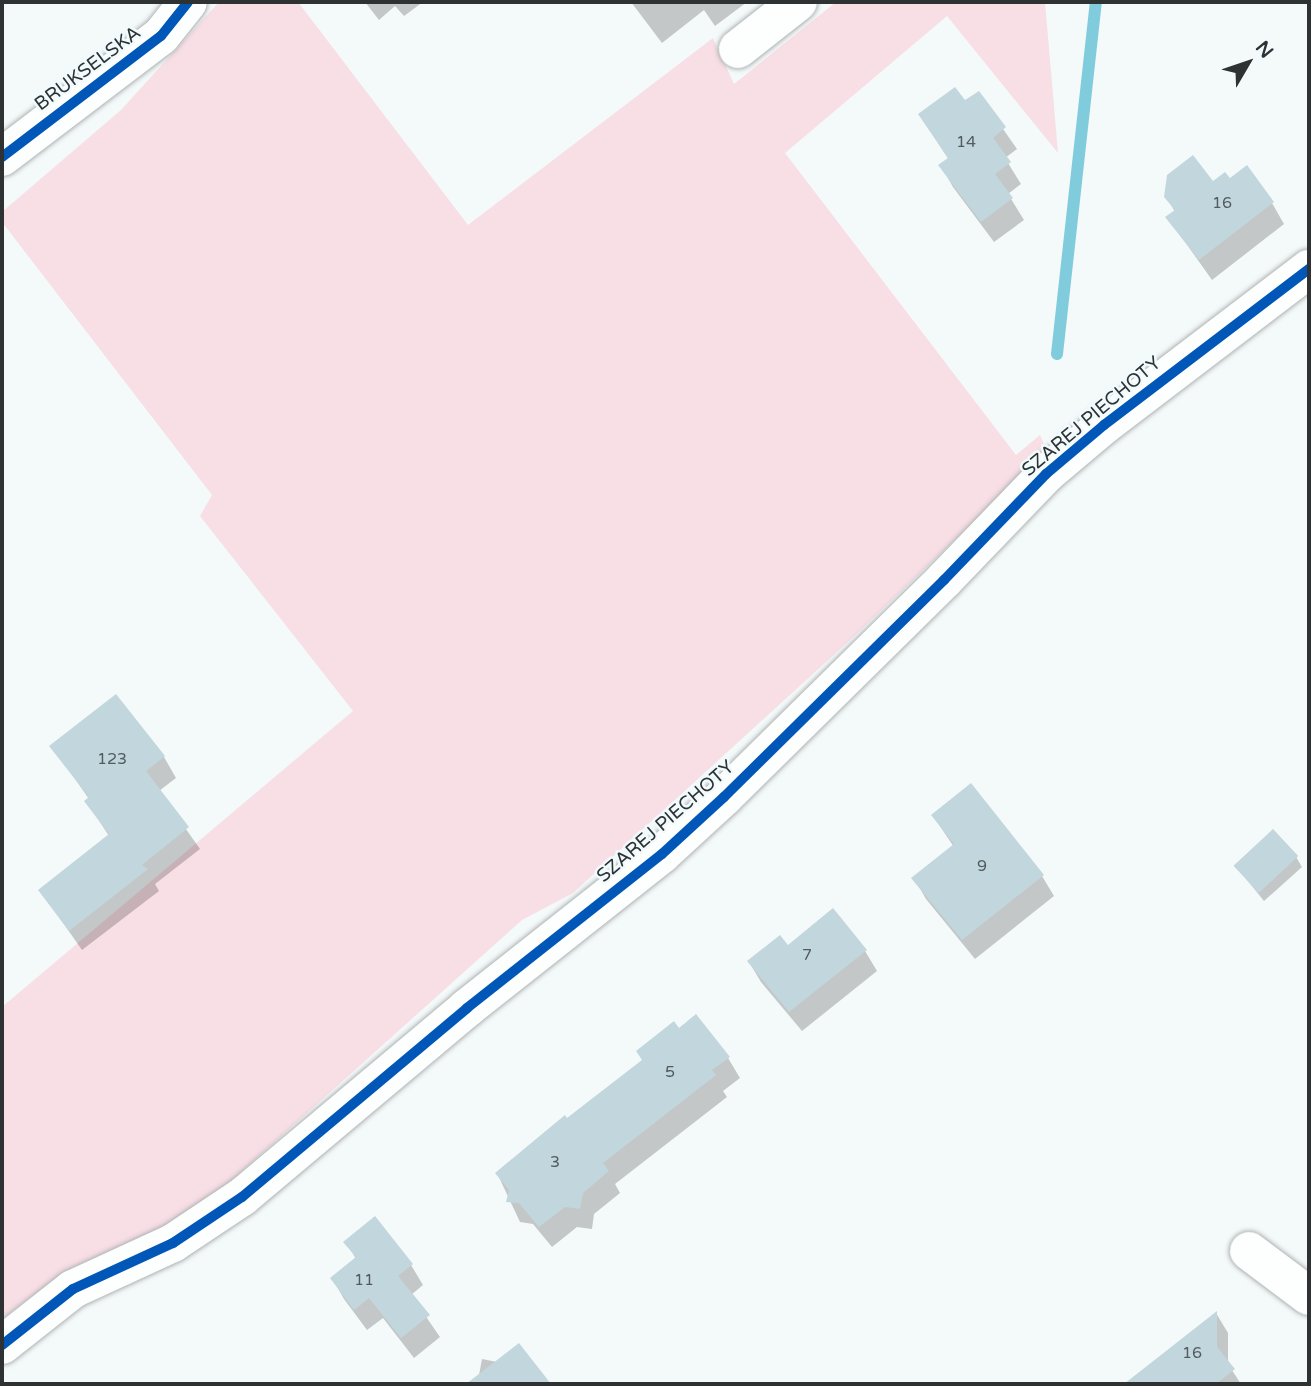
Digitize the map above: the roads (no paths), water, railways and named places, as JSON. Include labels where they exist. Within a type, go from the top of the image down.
[{"type":"street","name":"BRUKSELSKA","points":[[2,158],[161,36],[188,2]]},
{"type":"street","points":[[738,49],[798,2]]},
{"type":"street","name":"SZAREJ PIECHOTY","points":[[2,1345],[73,1289],[173,1243],[242,1197],[467,1008],[662,854],[944,580],[1046,474],[1104,425],[1306,277]]},
{"type":"street","points":[[1249,1251],[1309,1296]]},
{"type":"waterway","points":[[1057,354],[1096,2]]}]
